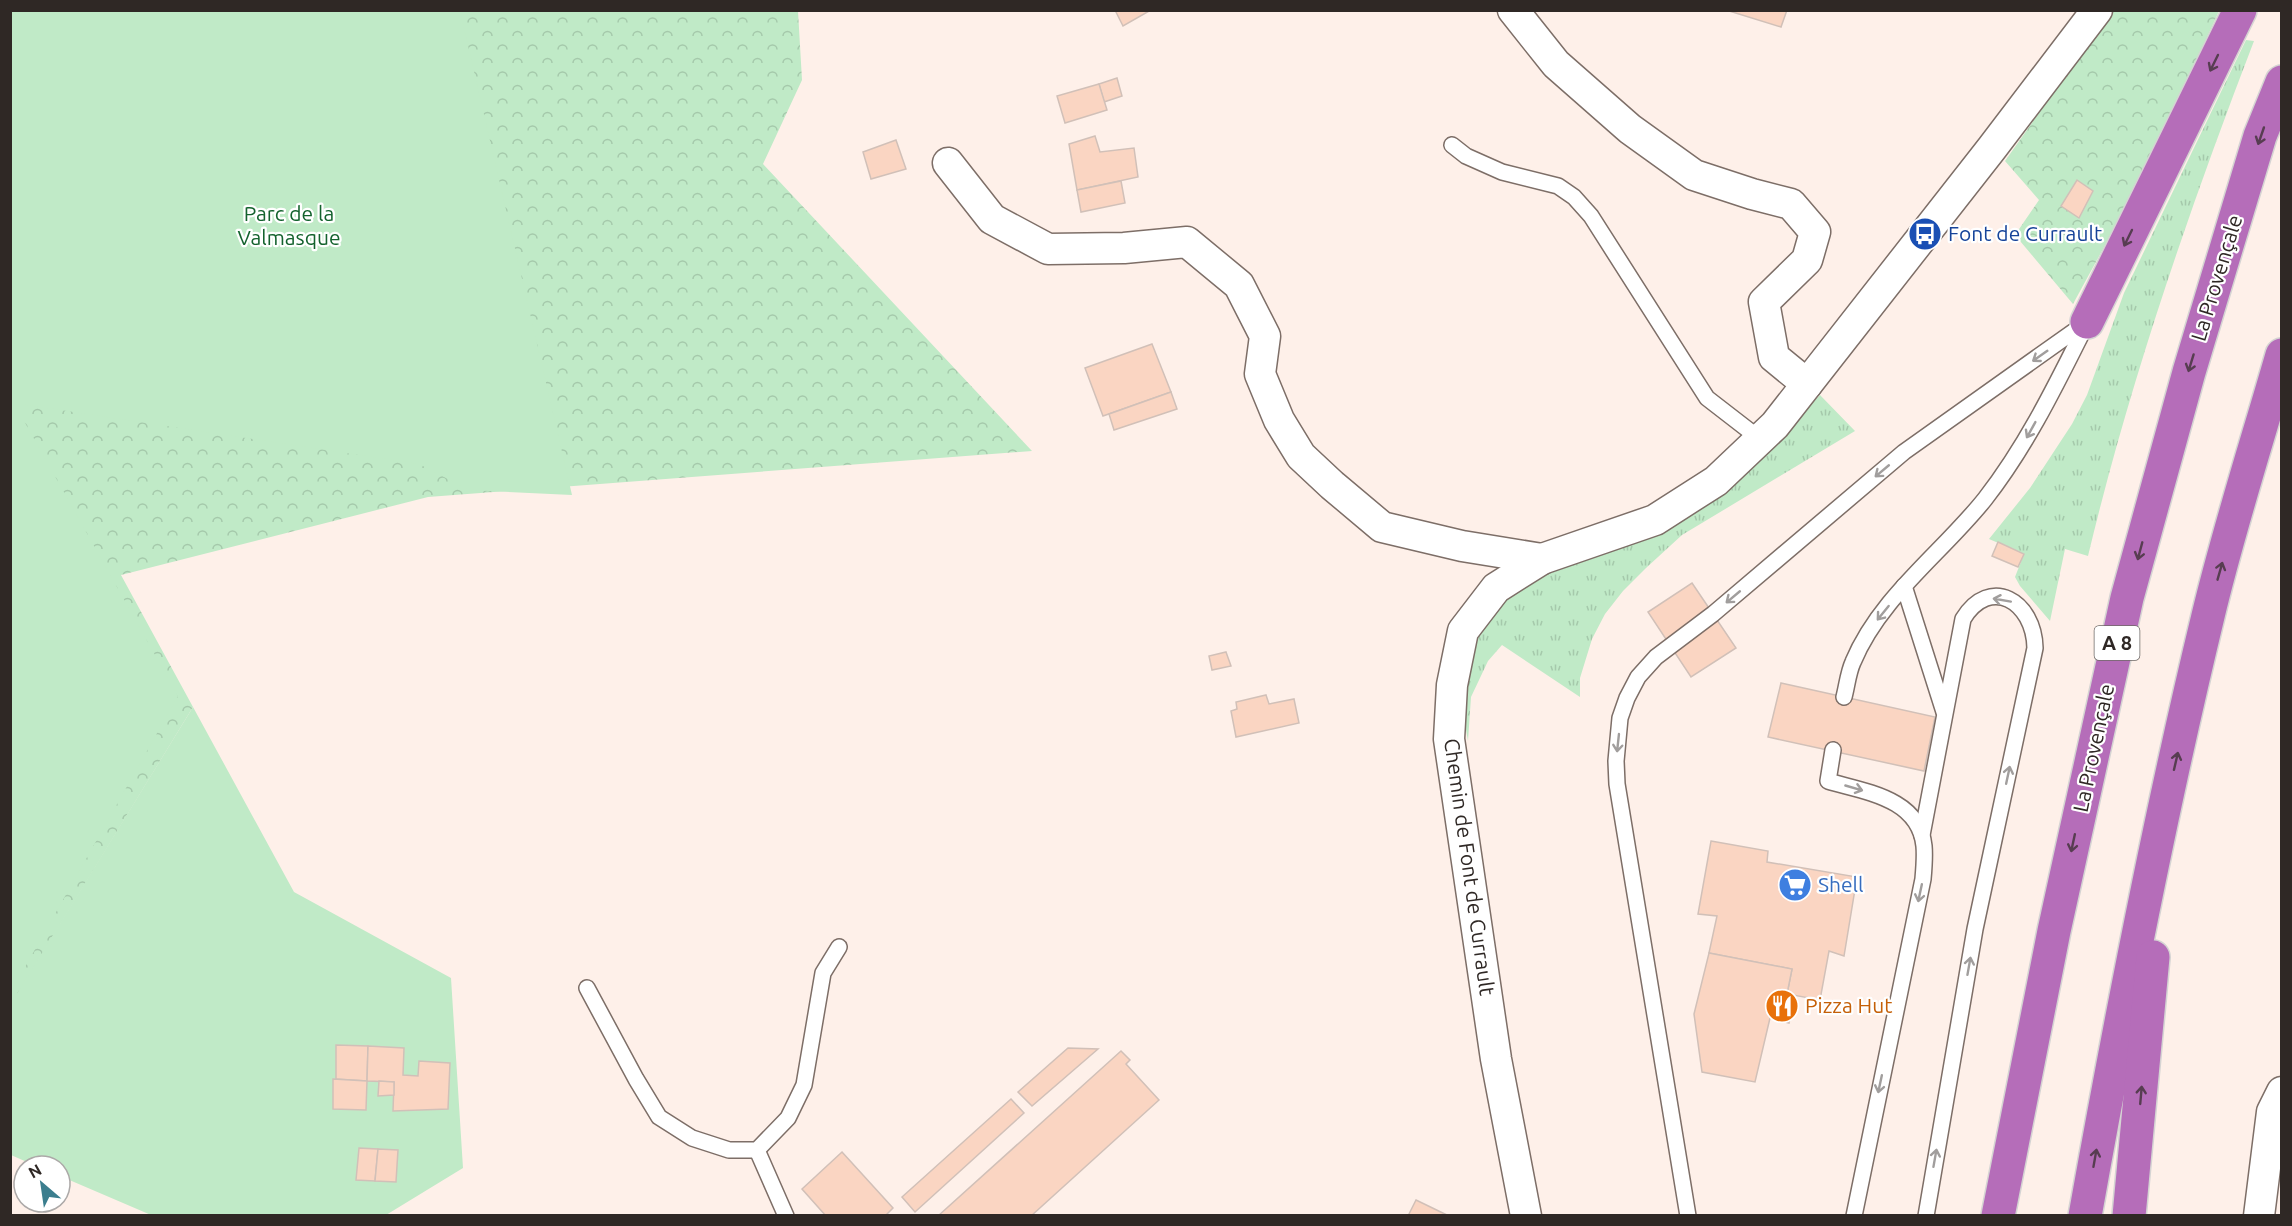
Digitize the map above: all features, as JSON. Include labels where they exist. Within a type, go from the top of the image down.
[{"type":"highway","points":[[2088,322],[2240,10]]},
{"type":"highway","name":"La Provençale","points":[[1998,1215],[2054,931],[2127,598],[2188,372],[2260,136],[2282,82]]},
{"type":"highway","points":[[2085,1215],[2108,1085],[2166,803],[2208,615],[2282,355]]},
{"type":"highway","points":[[2128,1215],[2166,803]]},
{"type":"street","points":[[1513,10],[1556,64],[1630,129],[1694,175],[1791,204],[1815,232],[1807,260],[1764,302],[1774,357],[1807,384]]},
{"type":"street","name":"Chemin de Font de Currault","points":[[1526,1215],[1497,1059],[1449,739],[1452,685],[1463,631],[1496,588],[1542,559],[1655,520],[1716,481],[1761,439],[1775,425],[1992,148],[2097,10]]},
{"type":"street","points":[[948,163],[992,219],[1048,249],[1124,248],[1187,242],[1239,285],[1265,336],[1260,374],[1279,420],[1301,456],[1332,485],[1382,527],[1462,546],[1542,559]]},
{"type":"street","points":[[2259,1215],[2272,1112],[2282,1092]]},
{"type":"lane","points":[[1452,145],[1467,156],[1502,172],[1558,186],[1574,197],[1591,216],[1707,398],[1761,439]]},
{"type":"lane","points":[[1844,697],[1852,664],[1868,632],[1904,586],[1984,500],[2020,451],[2088,322]]},
{"type":"lane","points":[[1688,1215],[1617,784],[1616,761],[1620,718],[1626,698],[1638,677],[1656,657],[1713,614],[1904,452],[2088,322]]},
{"type":"lane","points":[[1904,586],[1944,715]]},
{"type":"lane","points":[[1854,1215],[1923,879],[1922,835],[1963,619],[1970,607],[1983,599],[1999,597],[2010,600],[2021,608],[2029,619],[2035,631],[2035,648],[1975,929],[1926,1215]]},
{"type":"lane","points":[[1833,750],[1828,781],[1890,799],[1905,808],[1922,835]]},
{"type":"lane","points":[[587,988],[659,1117],[692,1138],[729,1150],[757,1150],[788,1118],[804,1085],[823,973],[839,947]]},
{"type":"lane","points":[[757,1150],[786,1215]]},
{"type":"green space","name":"Parc de la Valmasque","points":[[11,10],[460,11],[572,495],[469,490],[419,464],[14,403],[178,696],[11,992]]},
{"type":"green space","points":[[11,11],[798,11],[802,80],[763,164],[1032,451],[428,497],[121,575],[193,707],[11,1005]]},
{"type":"green space","points":[[2111,11],[2219,11],[2151,161],[2073,304],[2015,235],[2039,200],[2005,161]]},
{"type":"green space","points":[[2246,40],[2254,41],[2162,296],[2123,425],[2088,556],[2065,549],[2050,621],[2015,577],[2024,554],[1989,539],[2030,488],[2072,424],[2087,395],[2124,293]]},
{"type":"green space","points":[[1820,395],[1855,431],[1682,535],[1646,568],[1623,591],[1605,614],[1592,639],[1580,678],[1580,697],[1502,645],[1488,661],[1471,697],[1468,741],[1462,707],[1474,638],[1486,616],[1529,580],[1608,549],[1645,539],[1681,522],[1760,459]]},
{"type":"green space","points":[[193,707],[294,892],[451,978],[463,1168],[386,1215],[151,1215],[72,1181],[72,1154],[11,1155],[10,1005]]},
{"type":"building","points":[[1115,10],[1151,10],[1123,26]]},
{"type":"building","points":[[1726,10],[1787,10],[1781,27]]},
{"type":"building","points":[[1117,78],[1122,96],[1104,102],[1099,84]]},
{"type":"building","points":[[1099,84],[1107,110],[1065,123],[1057,96]]},
{"type":"building","points":[[1095,136],[1100,152],[1134,148],[1138,177],[1077,190],[1069,144]]},
{"type":"building","points":[[896,140],[906,169],[871,179],[863,152]]},
{"type":"building","points":[[2077,180],[2093,191],[2079,218],[2061,206]]},
{"type":"building","points":[[1121,181],[1125,203],[1081,212],[1077,190]]},
{"type":"building","points":[[1152,344],[1171,392],[1103,416],[1085,368]]},
{"type":"building","points":[[1171,392],[1177,409],[1114,430],[1109,414]]},
{"type":"building","points":[[1998,542],[2024,554],[2018,567],[1992,556]]},
{"type":"building","points":[[1692,583],[1736,648],[1691,677],[1648,612]]},
{"type":"building","points":[[1226,652],[1231,666],[1212,670],[1209,656]]},
{"type":"building","points":[[1781,683],[1935,717],[1924,771],[1768,737]]},
{"type":"building","points":[[1266,695],[1269,704],[1294,699],[1299,723],[1236,737],[1231,711],[1237,709],[1236,702]]},
{"type":"building","points":[[1711,841],[1768,851],[1767,862],[1857,877],[1844,956],[1829,951],[1820,1000],[1787,994],[1792,969],[1709,953],[1717,916],[1698,914]]},
{"type":"building","points":[[1709,953],[1792,969],[1787,994],[1794,996],[1789,1023],[1770,1018],[1755,1082],[1702,1072],[1694,1014]]},
{"type":"building","points":[[336,1045],[368,1046],[367,1081],[336,1079]]},
{"type":"building","points":[[368,1046],[404,1048],[403,1075],[418,1076],[419,1061],[450,1063],[448,1109],[393,1111],[394,1082],[367,1081]]},
{"type":"building","points":[[1068,1048],[1098,1049],[1032,1106],[1018,1092]]},
{"type":"building","points":[[1121,1051],[1130,1060],[1126,1064],[1159,1100],[1031,1216],[938,1216]]},
{"type":"building","points":[[333,1079],[367,1081],[366,1110],[333,1109]]},
{"type":"building","points":[[379,1081],[394,1082],[394,1095],[378,1096]]},
{"type":"building","points":[[1011,1099],[1024,1113],[915,1212],[902,1197]]},
{"type":"building","points":[[359,1148],[378,1149],[375,1181],[356,1180]]},
{"type":"building","points":[[378,1149],[398,1150],[396,1182],[375,1181]]},
{"type":"building","points":[[842,1152],[893,1208],[885,1216],[826,1216],[802,1189]]},
{"type":"building","points":[[1416,1200],[1449,1216],[1408,1216]]},
{"type":"place","name":"Font de Currault","points":[[1925,234]]},
{"type":"place","name":"Shell","points":[[1795,885]]},
{"type":"place","name":"Pizza Hut","points":[[1782,1006]]}]
